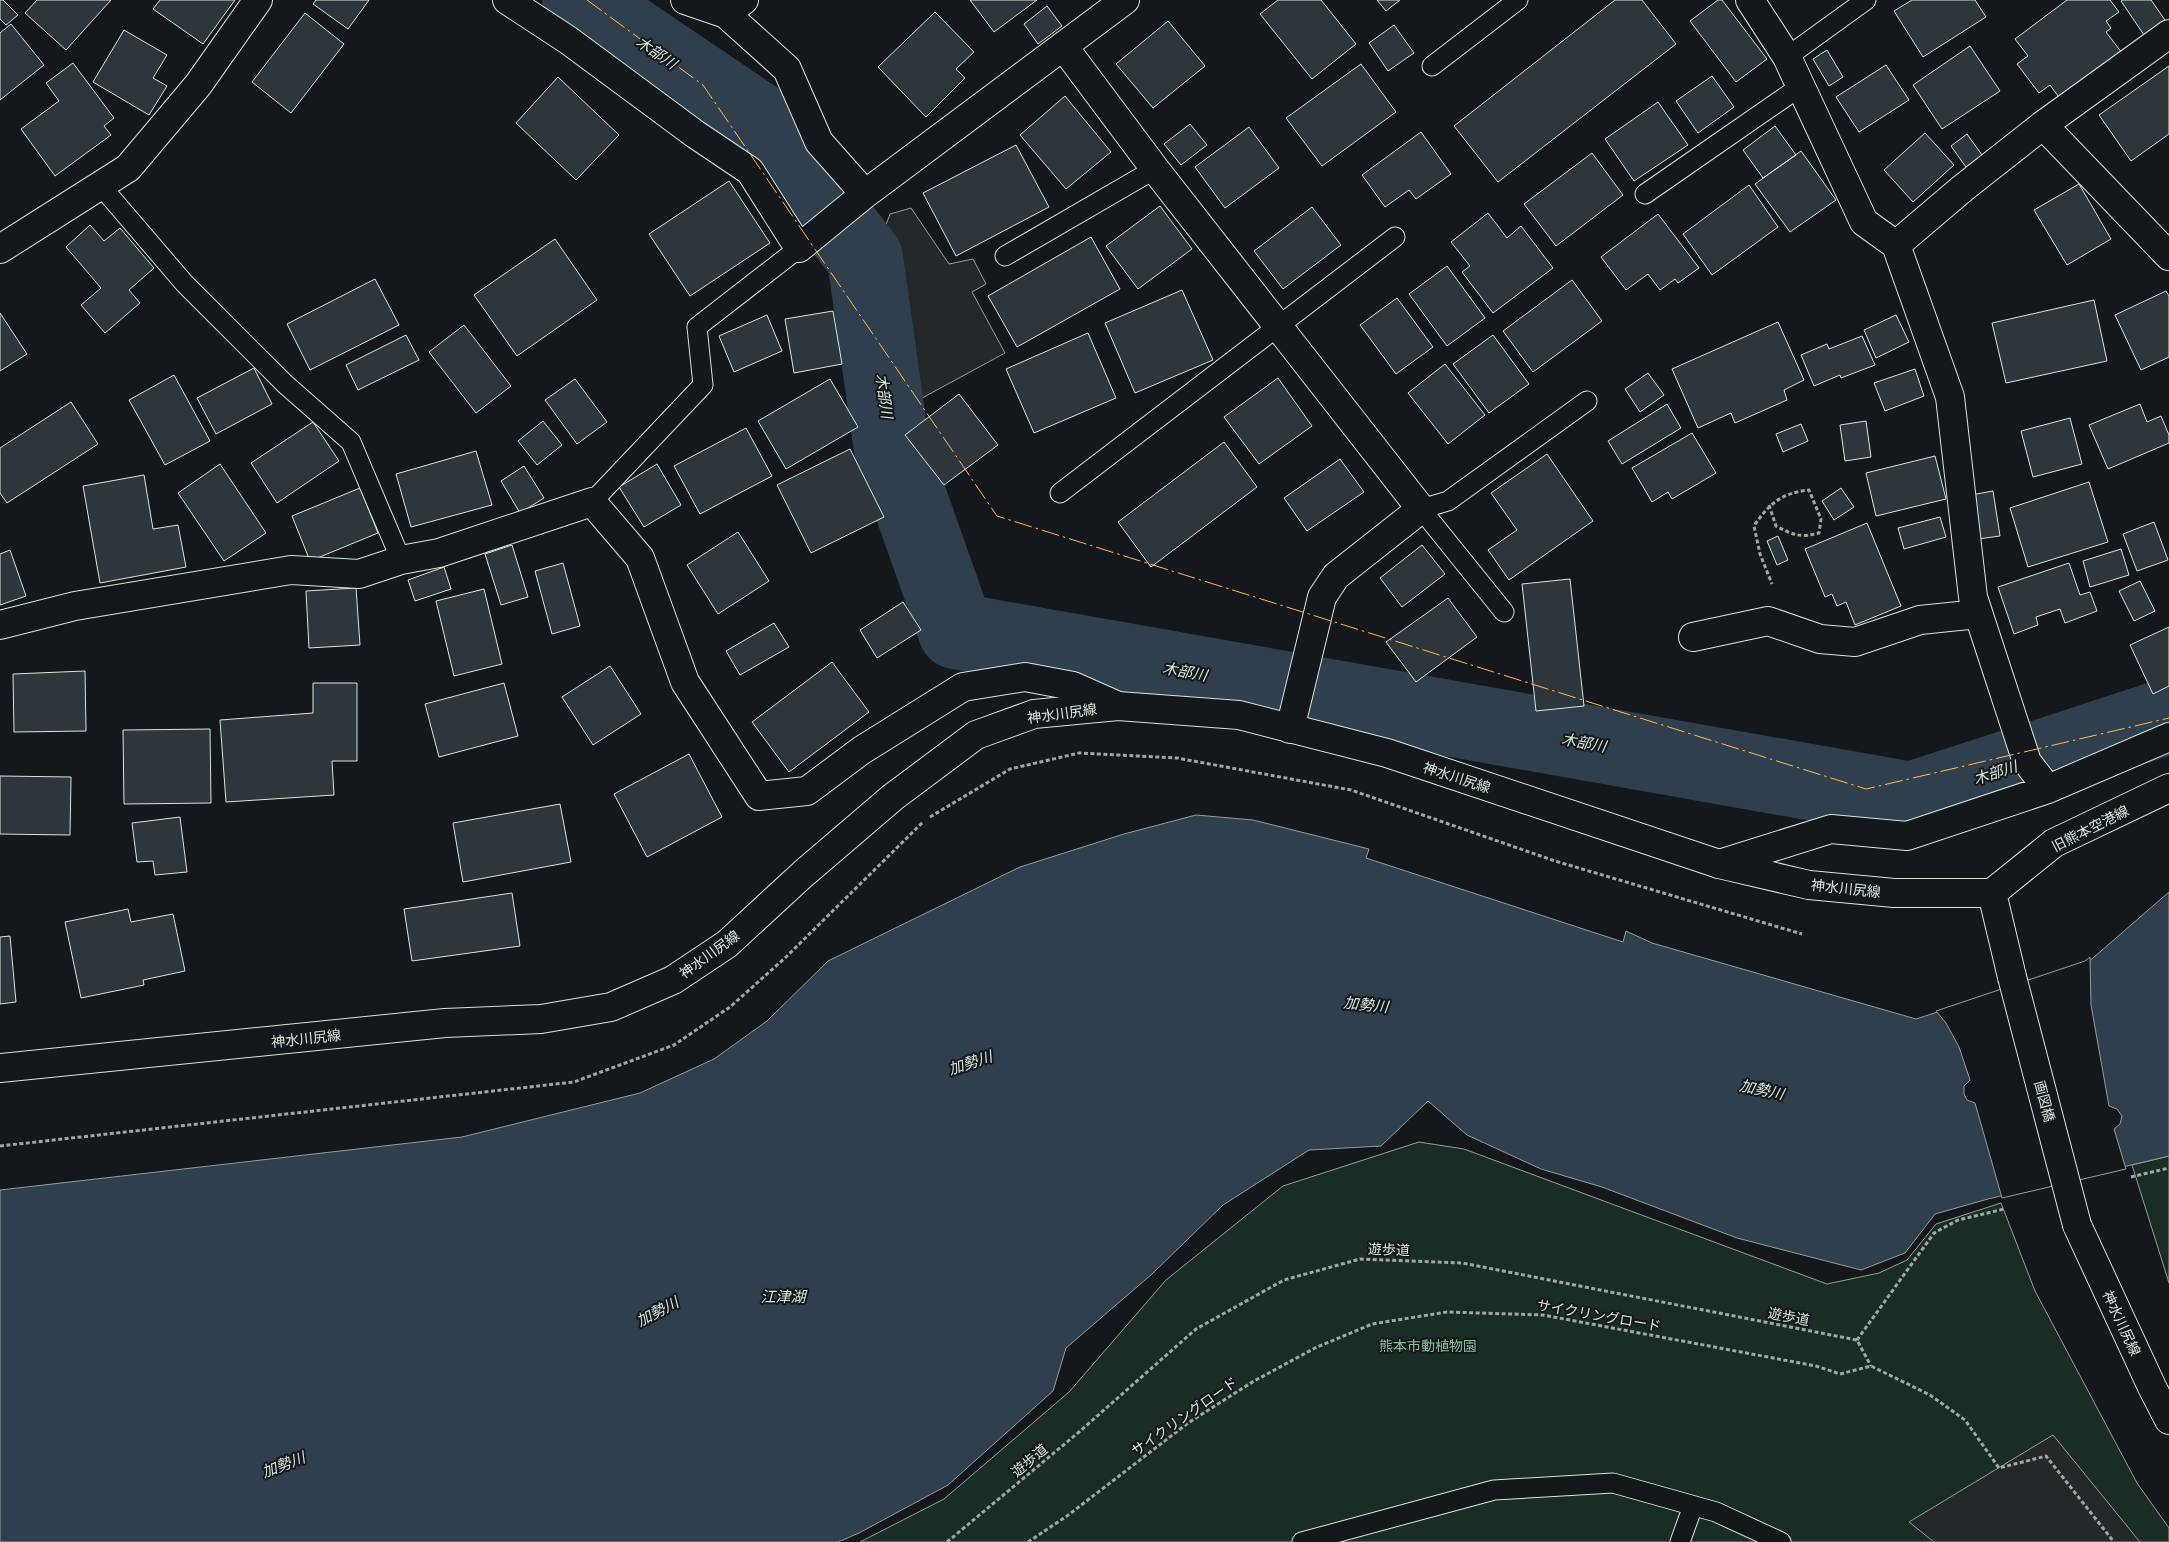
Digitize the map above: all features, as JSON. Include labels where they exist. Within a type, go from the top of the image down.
[{"type":"street","points":[[0,248],[128,168],[198,85],[258,0]]},
{"type":"street","points":[[507,0],[568,40],[695,134],[750,171],[799,248],[865,194],[1125,0]]},
{"type":"street","points":[[685,0],[735,7],[787,69],[819,142],[865,194]]},
{"type":"street","points":[[1750,0],[1787,57],[1864,222],[1896,245],[1950,397],[1973,597],[2027,762],[2048,788]]},
{"type":"street","points":[[1896,245],[1962,188],[2043,125],[2169,34]]},
{"type":"street","points":[[1063,46],[1154,169],[1421,509],[1336,576],[1322,597],[1290,729]]},
{"type":"street","points":[[2043,125],[2169,256]]},
{"type":"street","points":[[0,625],[74,606],[291,570],[359,574],[402,560],[438,553],[592,502],[640,558],[686,682],[759,796],[807,791],[862,750],[963,687],[1025,677],[1072,686],[1118,706]]},
{"type":"street","points":[[1694,636],[1768,621],[1820,639],[1855,642],[1920,620],[1978,614]]},
{"type":"street","name":"神水川尻線","points":[[0,1068],[445,1023],[541,1019],[611,1007],[673,980],[727,944],[802,874],[893,797],[976,734],[1034,714],[1118,706],[1239,715],[1387,754],[1719,864],[1809,885],[1894,893],[1992,893]]},
{"type":"street","points":[[1719,864],[1830,829],[1907,836],[2048,788],[2169,737]]},
{"type":"street","name":"旧熊本空港線","points":[[1992,893],[2054,844],[2169,788]]},
{"type":"street","name":"画図橋","points":[[1992,893],[2077,1224]]},
{"type":"street","name":"神水川尻線","points":[[2077,1224],[2169,1420]]},
{"type":"lane","points":[[1432,66],[1518,0]]},
{"type":"lane","points":[[1787,57],[1866,0]]},
{"type":"lane","points":[[1645,194],[1800,86]]},
{"type":"lane","points":[[1005,256],[1154,169]]},
{"type":"lane","points":[[101,186],[185,284],[285,384],[351,442],[402,560]]},
{"type":"lane","points":[[1060,492],[1395,237]]},
{"type":"lane","points":[[592,502],[703,385],[697,328],[799,248]]},
{"type":"lane","points":[[1504,612],[1421,509],[1448,501],[1586,401]]},
{"type":"lane","points":[[1302,1542],[1494,1490],[1613,1483],[1716,1512],[1781,1542]]},
{"type":"lane","points":[[1680,1542],[1693,1506]]},
{"type":"path","points":[[1769,505],[1776,526],[1804,537],[1819,533],[1821,519],[1809,490],[1794,492],[1769,505],[1754,526],[1760,554],[1775,592]]},
{"type":"path","points":[[0,1146],[574,1082],[674,1045],[730,1007],[786,957],[926,820],[1010,769],[1079,753],[1177,758],[1351,790],[1555,861],[1802,934]]},
{"type":"path","points":[[2131,1177],[2169,1168]]},
{"type":"path","points":[[2004,1209],[1958,1220],[1934,1233],[1857,1340],[1871,1366],[1930,1395],[1965,1420],[1999,1468],[2046,1456],[2114,1542]]},
{"type":"path","name":"遊歩道","points":[[947,1542],[1079,1432],[1196,1329],[1284,1280],[1360,1259],[1462,1263],[1857,1340]]},
{"type":"path","name":"サイクリングロード","points":[[1028,1542],[1067,1516],[1188,1423],[1254,1381],[1315,1348],[1372,1324],[1447,1312],[1543,1315],[1816,1366],[1840,1374],[1871,1366]]},
{"type":"green space","name":"熊本市動植物園","points":[[1419,1142],[1464,1149],[1827,1284],[1879,1273],[1907,1260],[1936,1224],[2001,1203],[2035,1291],[2137,1483],[2169,1528],[2169,1542],[860,1542],[944,1499],[1069,1392],[1166,1280],[1283,1186]]},
{"type":"green space","points":[[2169,1156],[2169,1283],[2132,1165]]},
{"type":"shaded area","points":[[911,208],[949,264],[973,259],[986,284],[972,292],[1005,353],[900,410],[876,252],[890,214]]},
{"type":"shaded area","points":[[2053,1435],[2140,1542],[1934,1542],[1909,1522]]},
{"type":"water","name":"江津湖","points":[[1196,815],[1253,820],[1369,849],[1366,858],[1623,942],[1626,931],[1652,943],[1916,1019],[2086,964],[2169,892],[2169,1156],[1988,1199],[1935,1214],[1905,1253],[1861,1270],[1737,1238],[1602,1187],[1541,1169],[1467,1135],[1428,1101],[1381,1146],[1309,1150],[1223,1205],[1152,1274],[1066,1348],[1053,1391],[948,1485],[859,1533],[838,1542],[0,1542],[0,1190],[462,1137],[640,1093],[714,1059],[767,1021],[828,961],[1020,867],[1124,834]]},
{"type":"pier","points":[[2090,957],[2091,1005],[2109,1106],[2117,1109],[2122,1116],[2120,1124],[2114,1129],[2126,1169],[2002,1198],[1975,1103],[1967,1100],[1964,1094],[1964,1086],[1970,1080],[1959,1047],[1946,1023],[1936,1011],[2085,961]]},
{"type":"building","points":[[0,0],[3,0],[18,15],[6,25],[0,19]]},
{"type":"building","points":[[37,0],[111,0],[66,50],[25,13]]},
{"type":"building","points":[[160,0],[235,0],[203,44],[153,9]]},
{"type":"building","points":[[316,0],[369,0],[348,29],[313,4]]},
{"type":"building","points":[[970,0],[1037,0],[994,32]]},
{"type":"building","points":[[1278,0],[1321,0],[1356,44],[1312,79],[1260,14]]},
{"type":"building","points":[[1377,0],[1400,0],[1386,11]]},
{"type":"building","points":[[1615,0],[1642,0],[1676,44],[1498,182],[1454,126]]},
{"type":"building","points":[[1718,0],[1722,0],[1767,59],[1736,82],[1690,21]]},
{"type":"building","points":[[1912,0],[1975,0],[1986,17],[1923,57],[1894,11]]},
{"type":"building","points":[[2067,0],[2110,0],[2119,12],[2106,21],[2111,28],[2106,32],[2122,53],[2061,100],[2050,85],[2039,93],[2017,64],[2028,56],[2015,39]]},
{"type":"building","points":[[2151,0],[2165,20],[2144,35],[2121,1]]},
{"type":"building","points":[[1047,6],[1062,26],[1038,44],[1024,24]]},
{"type":"building","points":[[935,12],[974,52],[956,69],[965,78],[926,117],[878,67]]},
{"type":"building","points":[[305,13],[344,44],[291,113],[252,82]]},
{"type":"building","points":[[1168,21],[1205,66],[1153,108],[1116,64]]},
{"type":"building","points":[[11,24],[44,65],[0,100],[0,33]]},
{"type":"building","points":[[1394,25],[1414,53],[1388,71],[1369,43]]},
{"type":"building","points":[[124,30],[167,55],[153,78],[167,86],[149,115],[93,82]]},
{"type":"building","points":[[1970,46],[2000,91],[1942,129],[1913,85]]},
{"type":"building","points":[[1827,50],[1843,77],[1829,86],[1813,59]]},
{"type":"building","points":[[73,63],[114,118],[104,126],[111,135],[55,176],[21,129],[59,101],[46,83]]},
{"type":"building","points":[[1361,64],[1396,112],[1322,166],[1286,118]]},
{"type":"building","points":[[1886,65],[1909,100],[1859,132],[1836,97]]},
{"type":"building","points":[[2169,66],[2169,134],[2131,161],[2099,115]]},
{"type":"building","points":[[1712,76],[1734,107],[1698,133],[1676,101]]},
{"type":"building","points":[[558,77],[619,135],[576,180],[516,123]]},
{"type":"building","points":[[1065,96],[1111,152],[1066,189],[1020,135]]},
{"type":"building","points":[[1658,102],[1688,145],[1634,181],[1605,139]]},
{"type":"building","points":[[1190,124],[1207,145],[1181,165],[1164,144]]},
{"type":"building","points":[[1775,126],[1796,155],[1763,178],[1743,150]]},
{"type":"building","points":[[1249,127],[1279,168],[1225,208],[1195,167]]},
{"type":"building","points":[[1421,132],[1451,174],[1416,199],[1409,190],[1385,207],[1362,175]]},
{"type":"building","points":[[1925,133],[1954,165],[1913,202],[1884,170]]},
{"type":"building","points":[[1967,134],[1982,155],[1966,167],[1951,146]]},
{"type":"building","points":[[1016,145],[1049,207],[956,256],[923,193]]},
{"type":"building","points":[[1801,151],[1836,200],[1790,232],[1755,184]]},
{"type":"building","points":[[1592,153],[1623,195],[1556,246],[1524,204]]},
{"type":"building","points":[[729,181],[770,243],[690,296],[649,234]]},
{"type":"building","points":[[2079,184],[2111,239],[2067,265],[2034,210]]},
{"type":"building","points":[[1749,185],[1778,227],[1712,275],[1683,234]]},
{"type":"building","points":[[1160,206],[1192,249],[1138,289],[1106,246]]},
{"type":"building","points":[[1312,207],[1341,245],[1283,289],[1254,251]]},
{"type":"building","points":[[1488,213],[1507,238],[1521,226],[1553,268],[1493,313],[1462,272],[1470,266],[1451,242]]},
{"type":"building","points":[[1658,214],[1699,268],[1678,283],[1675,279],[1660,290],[1648,274],[1626,290],[1601,257]]},
{"type":"building","points":[[90,225],[104,241],[120,228],[154,268],[129,290],[140,303],[105,333],[81,305],[101,288],[66,247]]},
{"type":"building","points":[[1091,237],[1120,289],[1017,347],[988,296]]},
{"type":"building","points":[[555,239],[597,300],[517,356],[474,295]]},
{"type":"building","points":[[1447,266],[1485,318],[1447,346],[1409,294]]},
{"type":"building","points":[[375,279],[399,325],[310,370],[287,324]]},
{"type":"building","points":[[1572,280],[1602,321],[1533,372],[1503,331]]},
{"type":"building","points":[[1182,290],[1213,360],[1135,393],[1105,323]]},
{"type":"building","points":[[2166,291],[2169,296],[2169,357],[2141,370],[2115,315]]},
{"type":"building","points":[[1397,298],[1433,347],[1396,374],[1360,325]]},
{"type":"building","points":[[2094,300],[2107,361],[2006,383],[1992,323]]},
{"type":"building","points":[[833,311],[842,364],[794,373],[785,319]]},
{"type":"building","points":[[0,313],[27,354],[0,371]]},
{"type":"building","points":[[767,315],[782,351],[734,372],[719,336]]},
{"type":"building","points":[[1896,315],[1909,342],[1876,358],[1864,330]]},
{"type":"building","points":[[1778,322],[1804,380],[1784,390],[1787,400],[1735,423],[1731,413],[1698,428],[1672,369]]},
{"type":"building","points":[[464,325],[511,386],[476,413],[429,352]]},
{"type":"building","points":[[1088,333],[1116,398],[1034,433],[1006,369]]},
{"type":"building","points":[[406,335],[419,360],[358,390],[346,365]]},
{"type":"building","points":[[1493,335],[1529,384],[1489,413],[1453,364]]},
{"type":"building","points":[[1862,336],[1875,365],[1841,378],[1840,375],[1814,386],[1801,355],[1827,344],[1829,349]]},
{"type":"building","points":[[1445,364],[1485,415],[1448,444],[1408,393]]},
{"type":"building","points":[[254,368],[272,404],[216,434],[197,398]]},
{"type":"building","points":[[1915,369],[1924,396],[1885,411],[1874,383]]},
{"type":"building","points":[[1648,373],[1664,395],[1640,412],[1625,389]]},
{"type":"building","points":[[174,375],[210,441],[165,465],[129,400]]},
{"type":"building","points":[[1278,378],[1312,426],[1259,464],[1224,417]]},
{"type":"building","points":[[575,379],[607,422],[577,444],[545,400]]},
{"type":"building","points":[[830,379],[858,427],[786,469],[758,421]]},
{"type":"building","points":[[959,394],[998,445],[944,485],[905,435]]},
{"type":"building","points":[[71,402],[98,444],[7,503],[0,493],[0,448]]},
{"type":"building","points":[[1667,404],[1681,428],[1622,464],[1608,441]]},
{"type":"building","points":[[2140,404],[2147,422],[2161,416],[2169,435],[2169,443],[2108,469],[2089,425]]},
{"type":"building","points":[[2070,418],[2082,464],[2033,477],[2021,431]]},
{"type":"building","points":[[543,421],[562,445],[537,465],[518,441]]},
{"type":"building","points":[[1866,421],[1871,457],[1845,461],[1840,425]]},
{"type":"building","points":[[313,422],[339,461],[277,503],[251,463]]},
{"type":"building","points":[[1801,424],[1808,441],[1783,452],[1776,434]]},
{"type":"building","points":[[746,428],[772,476],[700,514],[674,466]]},
{"type":"building","points":[[1692,433],[1716,473],[1672,499],[1668,492],[1652,502],[1632,468]]},
{"type":"building","points":[[1224,442],[1257,487],[1151,567],[1118,522]]},
{"type":"building","points":[[850,449],[884,517],[811,553],[777,485]]},
{"type":"building","points":[[476,451],[492,505],[411,527],[396,474]]},
{"type":"building","points":[[1547,454],[1593,521],[1509,580],[1488,550],[1517,530],[1491,493]]},
{"type":"building","points":[[1935,456],[1946,499],[1876,516],[1866,473]]},
{"type":"building","points":[[1340,459],[1364,492],[1307,531],[1284,498]]},
{"type":"building","points":[[220,464],[266,533],[224,561],[178,493]]},
{"type":"building","points":[[657,464],[681,505],[644,527],[619,487]]},
{"type":"building","points":[[524,466],[544,498],[520,513],[501,481]]},
{"type":"building","points":[[144,475],[153,529],[178,525],[186,567],[100,583],[83,486]]},
{"type":"building","points":[[2089,482],[2108,542],[2028,567],[2010,508]]},
{"type":"building","points":[[360,488],[378,533],[310,561],[292,516]]},
{"type":"building","points":[[1841,488],[1854,507],[1834,520],[1822,501]]},
{"type":"building","points":[[1993,491],[2000,536],[1978,539],[1971,495]]},
{"type":"building","points":[[1940,517],[1946,537],[1904,549],[1898,528]]},
{"type":"building","points":[[2154,522],[2168,560],[2137,571],[2123,534]]},
{"type":"building","points":[[1867,523],[1901,606],[1855,625],[1846,602],[1837,606],[1832,594],[1825,597],[1805,549]]},
{"type":"building","points":[[738,532],[769,581],[718,614],[687,565]]},
{"type":"building","points":[[1778,536],[1788,560],[1777,565],[1767,541]]},
{"type":"building","points":[[512,545],[528,597],[501,605],[485,554]]},
{"type":"building","points":[[1422,545],[1445,574],[1402,607],[1380,578]]},
{"type":"building","points":[[2121,549],[2129,575],[2090,587],[2083,561]]},
{"type":"building","points":[[10,550],[26,596],[0,605],[0,554]]},
{"type":"building","points":[[563,563],[580,626],[552,634],[535,571]]},
{"type":"building","points":[[2069,563],[2080,595],[2090,592],[2097,611],[2065,623],[2060,609],[2036,617],[2038,625],[2014,634],[1998,587]]},
{"type":"building","points":[[444,567],[451,589],[415,601],[408,580]]},
{"type":"building","points":[[1570,579],[1584,706],[1536,711],[1522,584]]},
{"type":"building","points":[[2140,581],[2155,611],[2134,621],[2119,591]]},
{"type":"building","points":[[356,588],[360,645],[309,648],[306,591]]},
{"type":"building","points":[[484,589],[502,664],[454,676],[436,601]]},
{"type":"building","points":[[1448,598],[1477,637],[1416,682],[1386,642]]},
{"type":"building","points":[[903,602],[921,630],[877,658],[860,630]]},
{"type":"building","points":[[774,623],[789,647],[740,675],[726,651]]},
{"type":"building","points":[[2169,627],[2169,686],[2153,694],[2130,645]]},
{"type":"building","points":[[832,662],[869,712],[789,772],[752,722]]},
{"type":"building","points":[[610,666],[641,714],[593,745],[562,697]]},
{"type":"building","points":[[85,671],[86,731],[14,732],[13,674]]},
{"type":"building","points":[[313,683],[357,683],[357,761],[332,761],[334,795],[226,802],[220,720],[313,713]]},
{"type":"building","points":[[504,683],[518,736],[439,757],[425,704]]},
{"type":"building","points":[[210,729],[211,803],[124,804],[123,730]]},
{"type":"building","points":[[689,754],[722,817],[647,857],[614,794]]},
{"type":"building","points":[[0,776],[71,777],[70,835],[0,834]]},
{"type":"building","points":[[560,804],[571,862],[463,882],[453,823]]},
{"type":"building","points":[[180,817],[187,872],[155,875],[153,861],[137,862],[132,823]]},
{"type":"building","points":[[512,893],[520,946],[412,961],[404,909]]},
{"type":"building","points":[[128,909],[131,922],[173,914],[185,971],[143,980],[144,985],[81,998],[65,922]]},
{"type":"building","points":[[10,936],[16,1002],[0,1004],[0,937]]},
{"type":"waterway","name":"木部川","points":[[580,0],[759,121],[865,258],[892,450],[956,631],[1911,800],[2169,716]]},
{"type":"power","points":[[587,0],[703,85],[997,516],[1866,789],[2169,718]]},
{"type":"water label","name":"加勢川","points":[[1366,1004]]},
{"type":"water label","name":"加勢川","points":[[970,1062]]},
{"type":"water label","name":"加勢川","points":[[1762,1089]]},
{"type":"water label","name":"加勢川","points":[[657,1311]]},
{"type":"water label","name":"加勢川","points":[[283,1464]]}]
